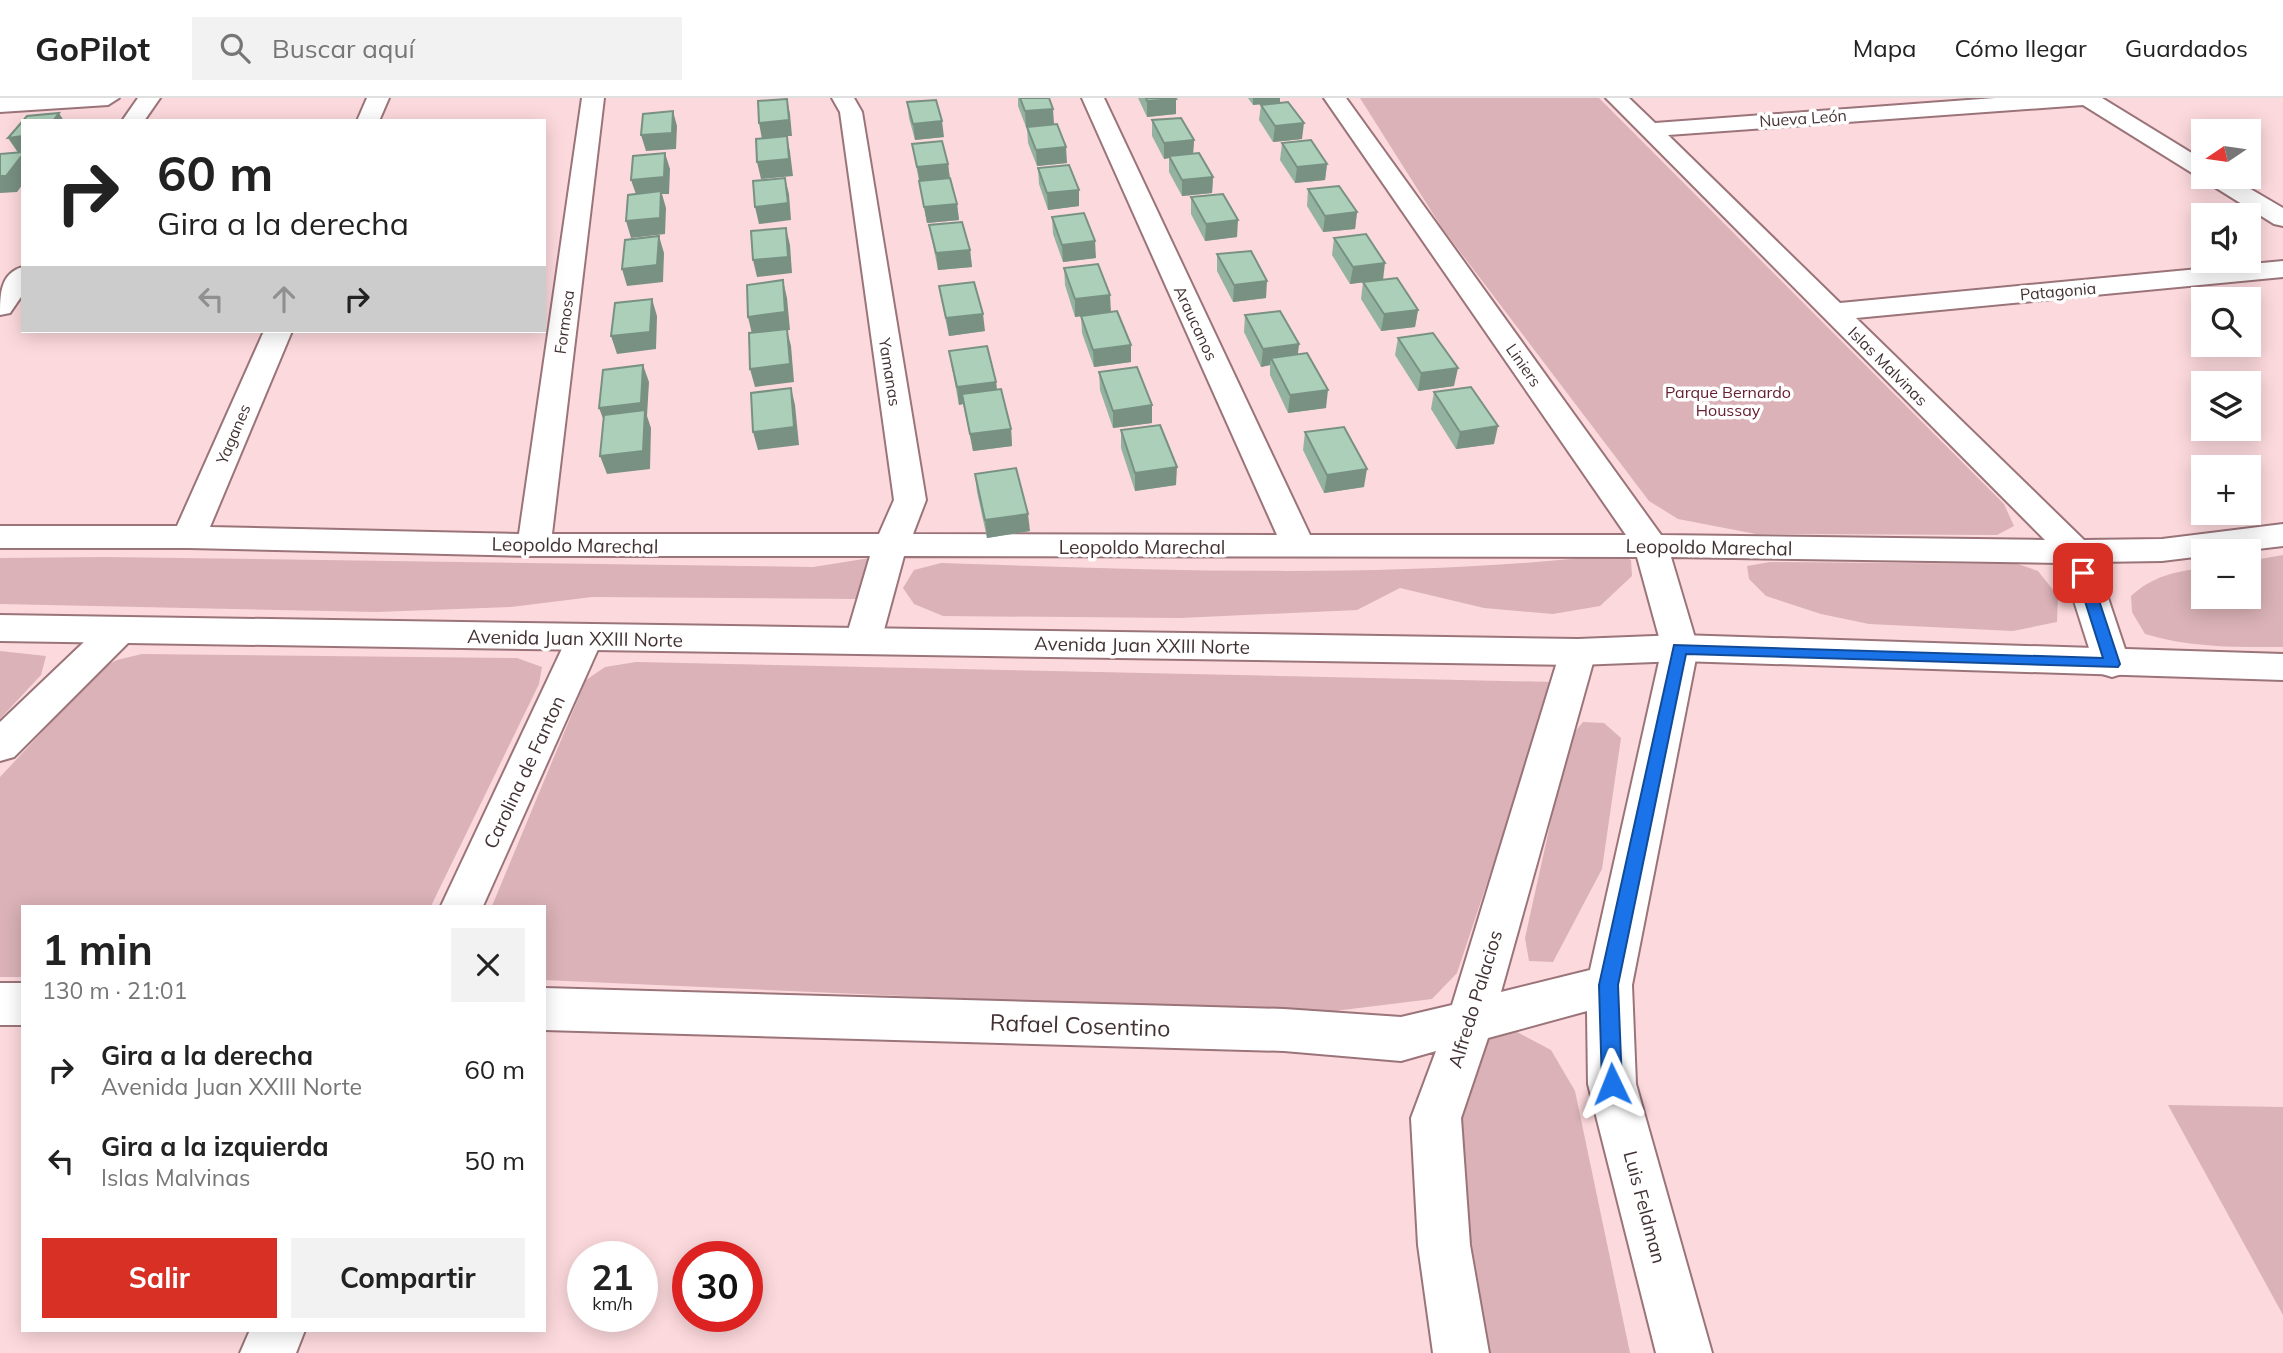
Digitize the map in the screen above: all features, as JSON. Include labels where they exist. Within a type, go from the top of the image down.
[{"type":"street","points":[[0,105],[108,98]]},
{"type":"street","points":[[134,119],[149,98]]},
{"type":"street","points":[[369,119],[378,98]]},
{"type":"street","name":"Formosa","points":[[534,545],[593,98]]},
{"type":"street","name":"Yamanas","points":[[843,98],[851,112],[909,500],[893,548],[882,569],[863,640]]},
{"type":"street","name":"Araucanos","points":[[1093,98],[1299,547]]},
{"type":"street","name":"Liniers","points":[[1335,98],[1651,546],[1680,648]]},
{"type":"street","name":"Islas Malvinas","points":[[1617,98],[2075,551],[2112,664]]},
{"type":"street","points":[[2086,98],[2191,163]]},
{"type":"street","name":"Nueva León","points":[[1648,130],[2086,98]]},
{"type":"street","points":[[2234,189],[2283,219]]},
{"type":"street","name":"Patagonia","points":[[1833,312],[2283,269]]},
{"type":"street","points":[[0,307],[21,278]]},
{"type":"street","name":"Yaganes","points":[[188,537],[277,333]]},
{"type":"street","name":"Leopoldo Marechal","points":[[0,537],[188,537],[534,545],[893,548],[1651,546],[2075,551],[2162,550],[2283,536]]},
{"type":"street","name":"Avenida Juan XXIII Norte","points":[[0,628],[1578,652],[1680,648],[2112,664],[2283,667]]},
{"type":"street","points":[[0,746],[118,631]]},
{"type":"street","name":"Carolina de Fanton","points":[[462,905],[585,638]]},
{"type":"street","name":"Luis Feldman","points":[[1680,648],[1609,985],[1612,1084],[1684,1353]]},
{"type":"street","name":"Alfredo Palacios","points":[[1461,1353],[1444,1245],[1436,1118],[1469,1024],[1578,652]]},
{"type":"street","name":"Rafael Cosentino","points":[[546,1009],[1284,1030],[1401,1039],[1469,1024],[1609,985]]},
{"type":"street","points":[[0,1004],[21,1004]]},
{"type":"street","points":[[268,1353],[277,1332]]},
{"type":"green space","name":"Parque Bernardo Houssay","points":[[1360,98],[1599,98],[2004,504],[2014,526],[1997,535],[1756,534],[1678,519],[1649,501],[1442,228]]},
{"type":"green space","points":[[1618,554],[1631,560],[1632,576],[1600,606],[1553,614],[1484,608],[1400,588],[1357,610],[1180,618],[943,616],[914,604],[903,588],[914,570],[941,563],[1195,570],[1365,570],[1534,562]]},
{"type":"green space","points":[[2283,555],[2283,647],[2214,646],[2162,639],[2145,634],[2132,612],[2131,596],[2139,589],[2156,579],[2191,570],[2191,609],[2261,609],[2261,559]]},
{"type":"green space","points":[[106,557],[813,567],[870,558],[859,599],[592,597],[511,607],[377,612],[0,604],[0,558]]},
{"type":"green space","points":[[1770,562],[2018,564],[2038,571],[2058,596],[2057,622],[2013,631],[1869,624],[1821,614],[1766,596],[1749,579],[1747,566]]},
{"type":"green space","points":[[0,651],[46,656],[41,675],[0,719]]},
{"type":"green space","points":[[142,654],[517,658],[542,667],[539,684],[431,905],[21,905],[21,977],[0,977],[0,777],[102,668],[117,660]]},
{"type":"green space","points":[[636,662],[1554,682],[1457,973],[1432,999],[1310,1014],[546,980],[546,905],[492,905],[586,680],[605,667]]},
{"type":"green space","points":[[1583,722],[1604,723],[1621,738],[1602,869],[1553,962],[1529,961],[1525,938],[1569,739]]},
{"type":"green space","points":[[1517,1032],[1551,1050],[1575,1091],[1630,1353],[1486,1353],[1457,1144],[1465,1062],[1489,1035]]},
{"type":"green space","points":[[2168,1105],[2283,1107],[2283,1315]]},
{"type":"building","points":[[1020,98],[1049,98],[1053,109],[1025,111]]},
{"type":"building","points":[[1146,98],[1175,98],[1176,99],[1147,101]]},
{"type":"building","points":[[787,99],[789,120],[759,123],[758,101]]},
{"type":"building","points":[[936,100],[942,121],[913,124],[907,102]]},
{"type":"building","points":[[1288,102],[1304,123],[1275,126],[1261,105]]},
{"type":"building","points":[[673,111],[672,133],[641,135],[643,114]]},
{"type":"building","points":[[59,113],[54,119],[24,119],[27,116]]},
{"type":"building","points":[[1181,118],[1194,140],[1164,143],[1152,120]]},
{"type":"building","points":[[21,123],[21,136],[8,138]]},
{"type":"building","points":[[1057,124],[1066,147],[1036,150],[1027,127]]},
{"type":"building","points":[[787,136],[789,159],[757,162],[756,139]]},
{"type":"building","points":[[1311,140],[1327,164],[1297,167],[1282,143]]},
{"type":"building","points":[[942,141],[948,164],[917,167],[912,144]]},
{"type":"building","points":[[21,152],[21,157],[6,176],[0,176],[0,154]]},
{"type":"building","points":[[665,153],[664,177],[631,180],[633,156]]},
{"type":"building","points":[[1199,153],[1213,177],[1182,180],[1169,156]]},
{"type":"building","points":[[1069,165],[1079,190],[1047,193],[1038,168]]},
{"type":"building","points":[[785,178],[788,203],[755,207],[753,181]]},
{"type":"building","points":[[950,178],[957,204],[924,207],[919,181]]},
{"type":"building","points":[[1339,186],[1357,212],[1325,216],[1308,189]]},
{"type":"building","points":[[661,191],[660,218],[626,221],[628,195]]},
{"type":"building","points":[[1223,194],[1238,220],[1206,224],[1191,197]]},
{"type":"building","points":[[1084,213],[1095,241],[1062,245],[1052,217]]},
{"type":"building","points":[[962,222],[970,250],[936,253],[929,225]]},
{"type":"building","points":[[786,228],[788,257],[753,260],[751,231]]},
{"type":"building","points":[[1366,234],[1385,263],[1353,267],[1334,238]]},
{"type":"building","points":[[659,236],[657,265],[622,269],[625,240]]},
{"type":"building","points":[[1251,251],[1267,281],[1234,285],[1217,254]]},
{"type":"building","points":[[1098,264],[1110,295],[1075,299],[1064,268]]},
{"type":"building","points":[[1397,278],[1418,310],[1384,314],[1363,282]]},
{"type":"building","points":[[783,280],[785,312],[748,317],[747,285]]},
{"type":"building","points":[[974,282],[983,314],[946,318],[939,286]]},
{"type":"building","points":[[652,299],[650,332],[611,336],[615,303]]},
{"type":"building","points":[[1117,311],[1131,345],[1093,350],[1081,316]]},
{"type":"building","points":[[1280,311],[1299,344],[1263,349],[1245,315]]},
{"type":"building","points":[[787,329],[790,364],[750,369],[749,333]]},
{"type":"building","points":[[1433,333],[1458,368],[1421,373],[1398,338]]},
{"type":"building","points":[[987,346],[996,382],[957,387],[949,351]]},
{"type":"building","points":[[1307,353],[1328,390],[1290,395],[1271,358]]},
{"type":"building","points":[[643,365],[641,403],[599,408],[603,370]]},
{"type":"building","points":[[1137,367],[1152,405],[1113,411],[1099,372]]},
{"type":"building","points":[[1471,387],[1498,426],[1460,432],[1434,392]]},
{"type":"building","points":[[791,388],[794,427],[753,432],[751,393]]},
{"type":"building","points":[[1001,389],[1011,429],[970,434],[962,394]]},
{"type":"building","points":[[645,410],[643,451],[600,456],[604,415]]},
{"type":"building","points":[[1160,425],[1177,467],[1135,473],[1121,430]]},
{"type":"building","points":[[1344,427],[1367,469],[1327,475],[1305,432]]},
{"type":"building","points":[[1016,468],[1028,514],[985,520],[975,474]]},
{"type":"route","points":[[1612,1084],[1609,985],[1680,648],[2112,664],[2083,573]]}]
